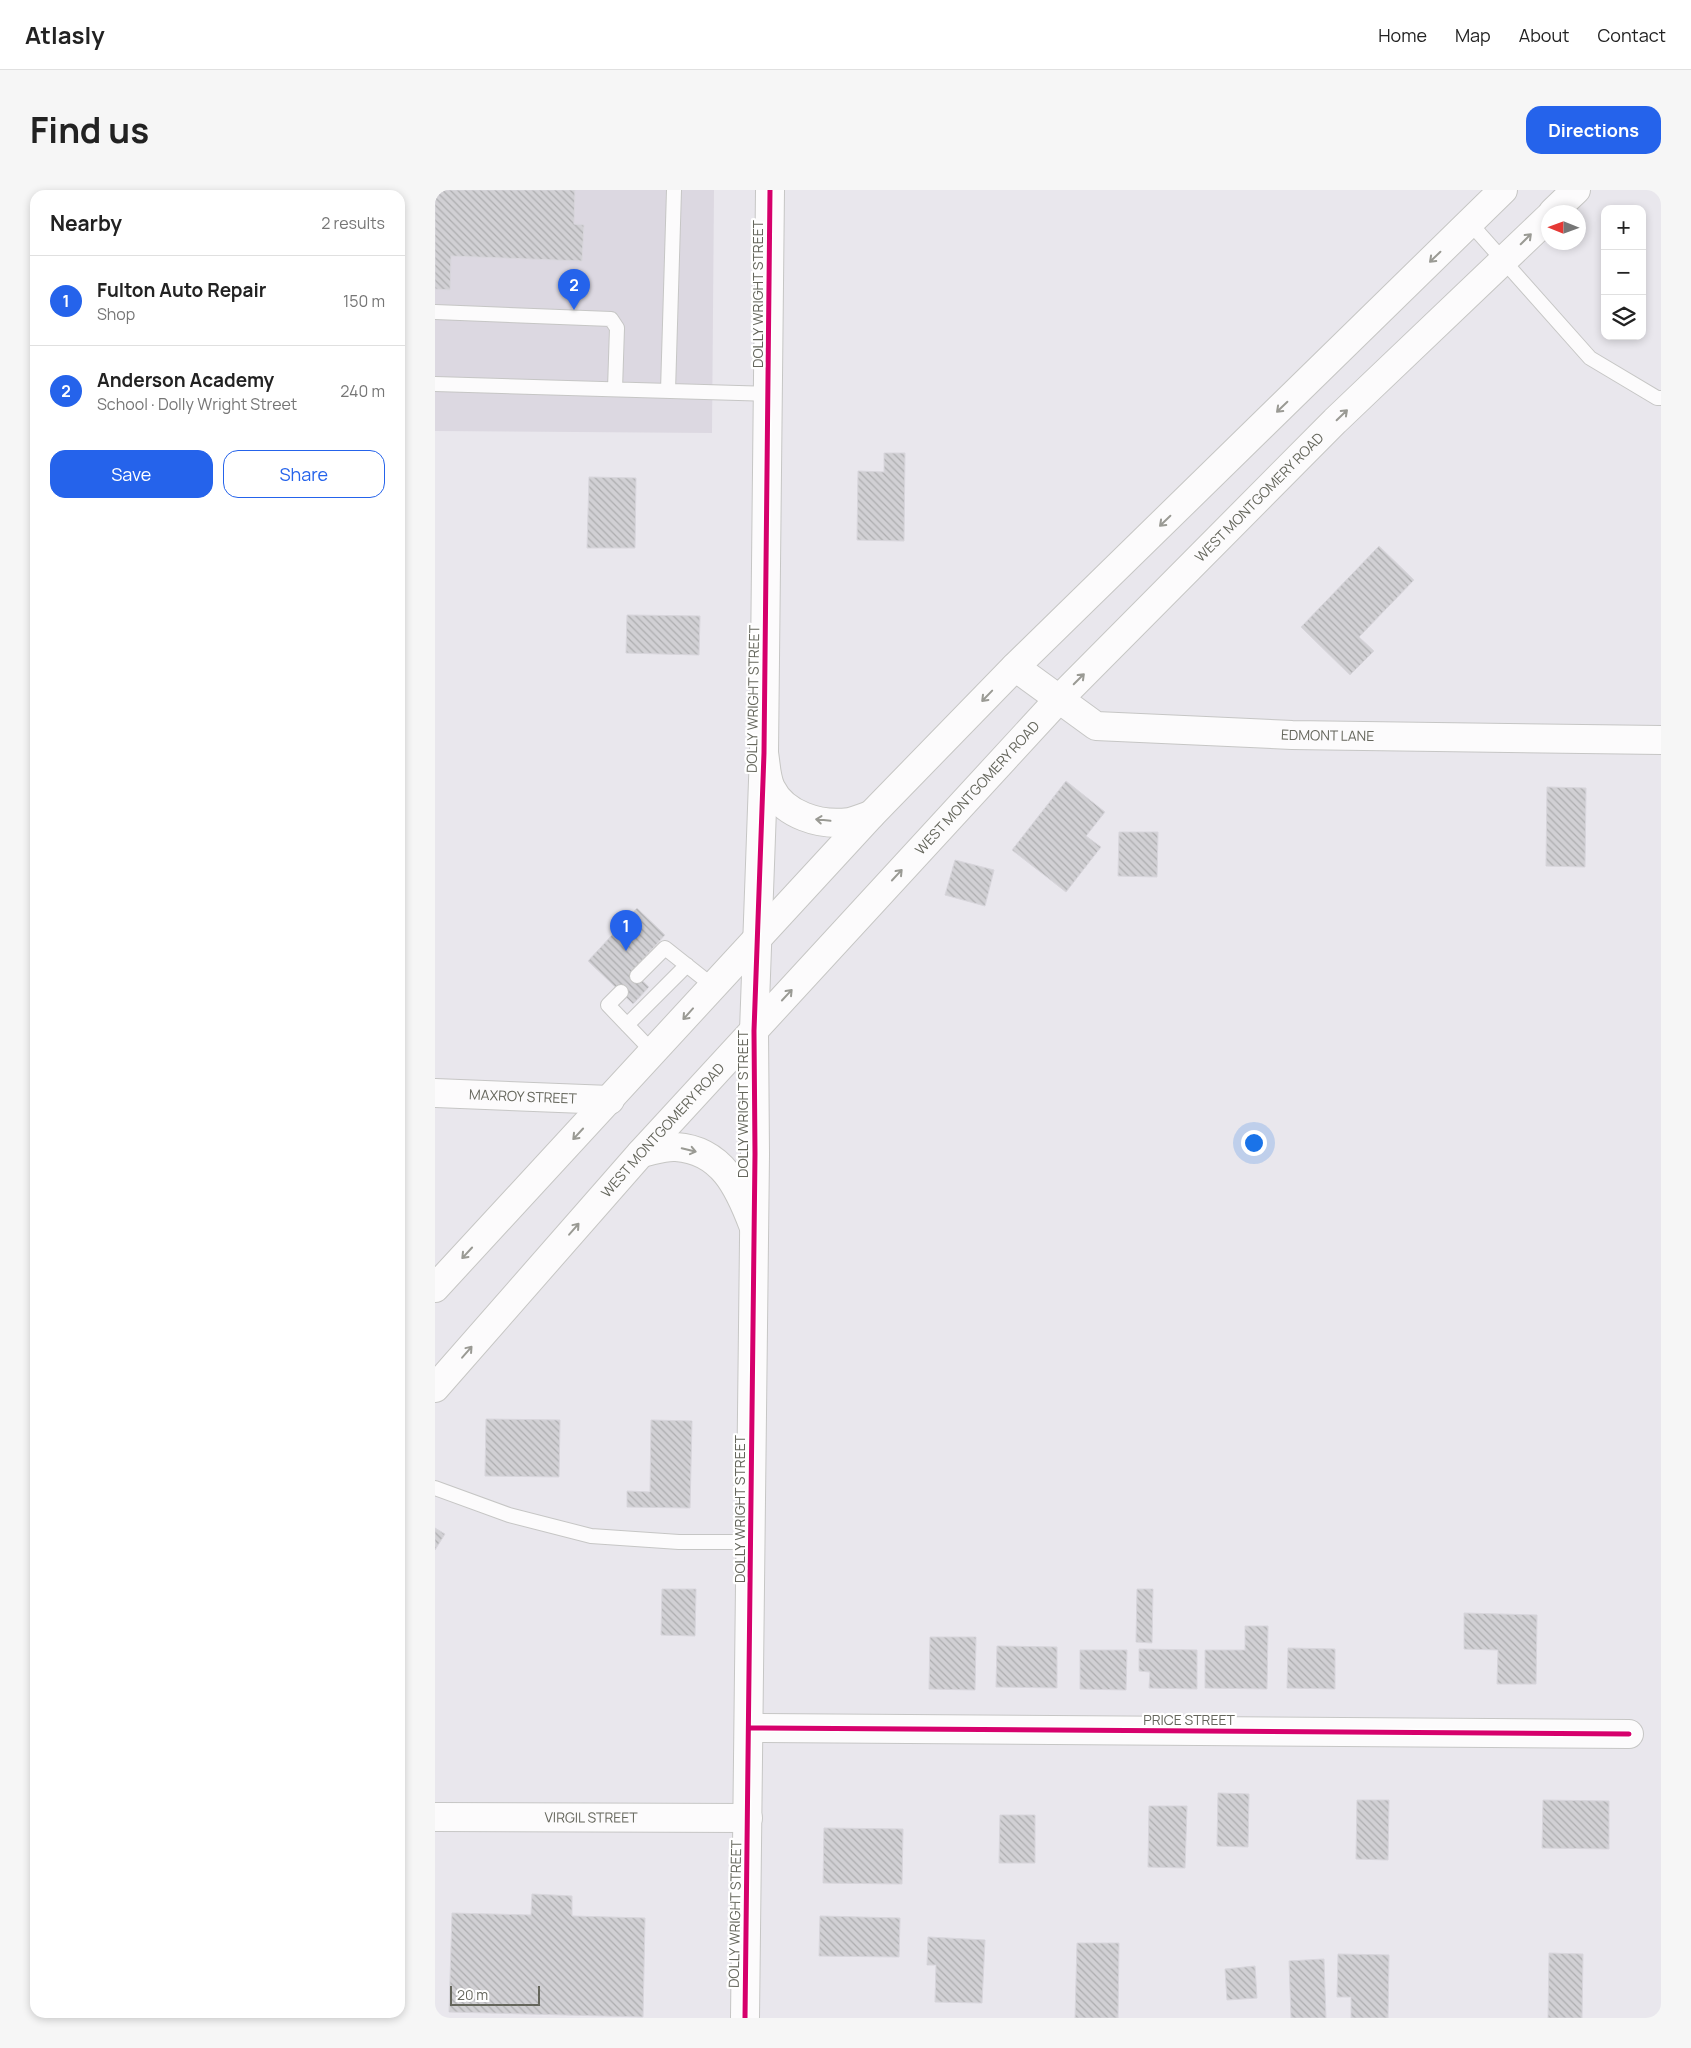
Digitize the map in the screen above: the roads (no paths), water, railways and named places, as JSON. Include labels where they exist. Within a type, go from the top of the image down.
[{"type":"street","name":"DOLLY WRIGHT STREET","points":[[745,2018],[750,1728],[755,1154],[754,1031],[764,753],[770,190]]},
{"type":"street","points":[[435,1288],[871,815],[1015,668],[1503,190]]},
{"type":"street","points":[[1560,205],[1575,190]]},
{"type":"street","name":"WEST MONTGOMERY ROAD","points":[[435,1388],[641,1153],[1059,699],[1335,421],[1541,225]]},
{"type":"street","name":"EDMONT LANE","points":[[1015,668],[1096,726],[1292,735],[1661,740]]},
{"type":"street","points":[[764,753],[770,786],[779,800],[798,815],[818,820],[848,822],[871,815]]},
{"type":"street","name":"MAXROY STREET","points":[[435,1093],[610,1100]]},
{"type":"street","points":[[641,1153],[675,1146],[701,1153],[723,1167],[741,1195],[753,1225]]},
{"type":"street","name":"PRICE STREET","points":[[750,1728],[1629,1734]]},
{"type":"street","name":"VIRGIL STREET","points":[[435,1818],[748,1818]]},
{"type":"lane","points":[[668,391],[673,190]]},
{"type":"lane","points":[[1470,223],[1590,358],[1657,398],[1661,398]]},
{"type":"lane","points":[[435,312],[611,319],[617,328],[615,389]]},
{"type":"lane","points":[[435,384],[769,394]]},
{"type":"lane","points":[[637,976],[665,948],[713,986]]},
{"type":"lane","points":[[627,1025],[687,965]]},
{"type":"lane","points":[[621,992],[608,1005],[653,1052]]},
{"type":"lane","points":[[435,1488],[509,1515],[591,1536],[679,1542],[751,1542]]},
{"type":"place","name":"Anderson Academy","points":[[574,310]]},
{"type":"place","name":"Fulton Auto Repair","points":[[626,951]]}]
